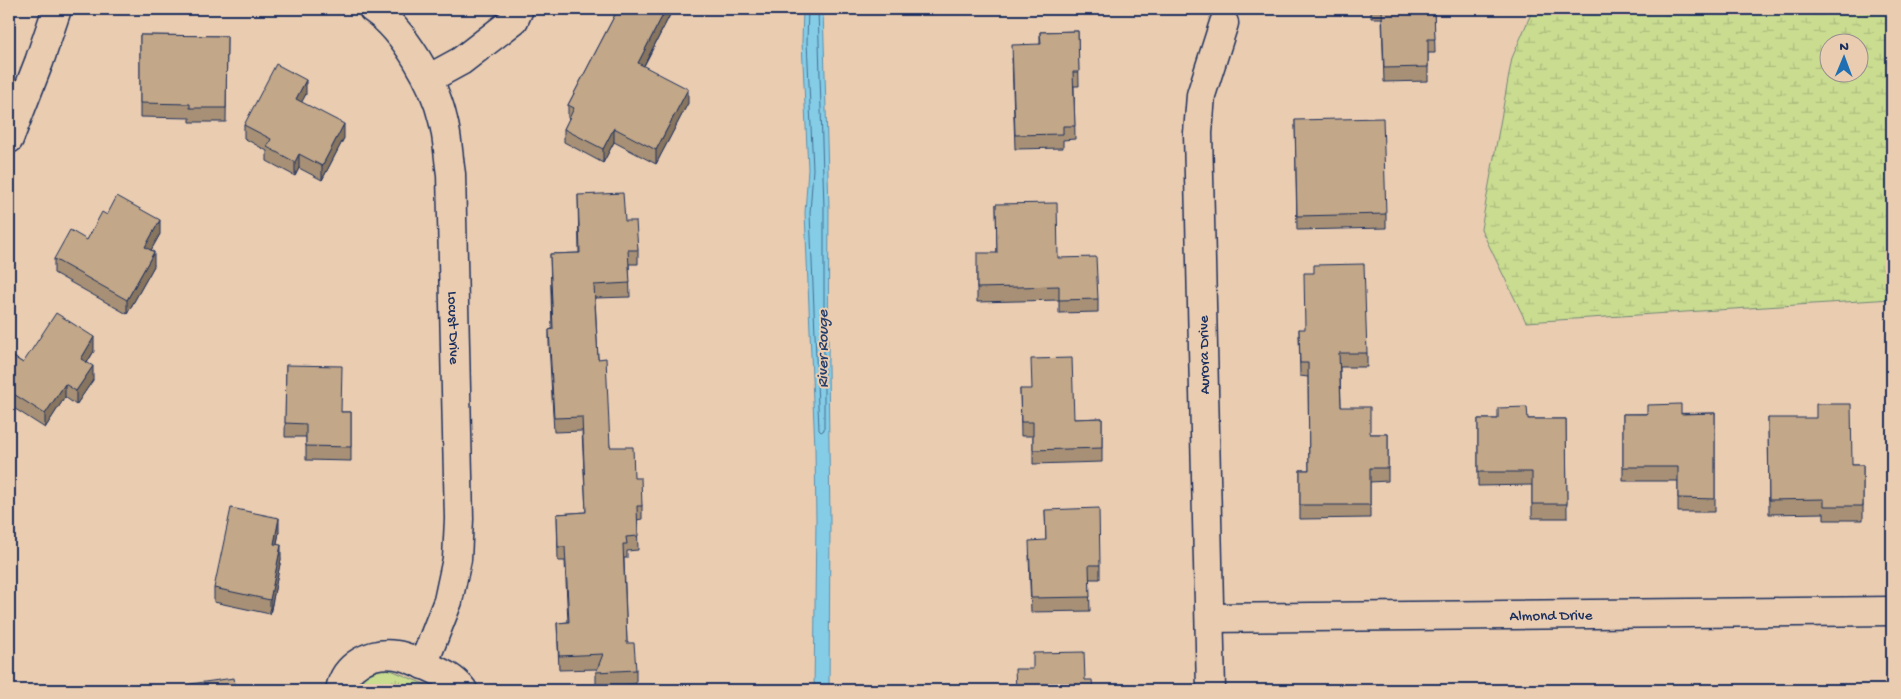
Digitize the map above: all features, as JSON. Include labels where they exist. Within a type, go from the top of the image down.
[{"type":"street","points":[[9,139],[57,9]]},
{"type":"street","points":[[428,79],[461,61],[514,20],[519,9]]},
{"type":"street","name":"Locust Drive","points":[[379,10],[414,55],[428,79],[443,120],[451,174],[458,519],[457,559],[448,600],[423,665]]},
{"type":"street","name":"Aurora Drive","points":[[1211,690],[1198,133],[1201,95],[1224,23]]},
{"type":"street","name":"Almond Drive","points":[[1210,618],[1892,611]]},
{"type":"street","points":[[340,690],[344,678],[353,667],[363,659],[374,655],[398,655],[446,675],[458,683],[463,690]]},
{"type":"green space","points":[[1533,9],[1892,9],[1892,299],[1526,322],[1481,229],[1512,58]]},
{"type":"green space","points":[[391,670],[438,690],[357,690],[367,676],[374,671]]},
{"type":"water","name":"River Rouge","points":[[803,9],[823,9],[829,208],[829,690],[814,690],[815,448],[805,213],[808,169],[802,42]]},
{"type":"building","points":[[618,9],[666,9],[638,63],[688,89],[656,150],[614,128],[603,149],[564,129],[574,108],[568,105]]},
{"type":"building","points":[[1382,9],[1434,9],[1435,39],[1428,39],[1428,67],[1384,68]]},
{"type":"building","points":[[1078,31],[1079,72],[1073,72],[1075,126],[1063,126],[1063,134],[1015,135],[1012,45],[1041,44],[1040,32]]},
{"type":"building","points":[[140,35],[227,36],[226,108],[190,108],[190,104],[140,103]]},
{"type":"building","points":[[276,64],[306,80],[296,99],[344,124],[322,166],[299,154],[295,162],[267,147],[271,139],[244,125]]},
{"type":"building","points":[[1383,118],[1386,214],[1297,216],[1295,120]]},
{"type":"building","points":[[623,193],[625,221],[636,221],[638,250],[628,250],[630,283],[594,285],[598,359],[606,358],[610,447],[633,447],[634,478],[641,478],[642,506],[637,506],[638,536],[626,537],[627,544],[623,544],[627,643],[634,643],[636,670],[596,672],[603,654],[559,656],[557,623],[569,622],[565,547],[558,547],[557,514],[586,512],[582,417],[554,418],[549,330],[553,329],[550,254],[580,253],[578,195]]},
{"type":"building","points":[[117,196],[160,220],[145,247],[154,252],[127,300],[54,259],[70,230],[87,240],[102,212],[107,215]]},
{"type":"building","points":[[1057,203],[1058,258],[1096,257],[1098,299],[1059,300],[1059,286],[977,288],[977,253],[997,253],[996,204]]},
{"type":"building","points":[[1364,264],[1367,353],[1339,353],[1341,407],[1370,407],[1370,434],[1388,434],[1388,468],[1370,468],[1370,505],[1300,505],[1300,470],[1309,470],[1308,363],[1300,363],[1299,329],[1305,329],[1304,273],[1314,273],[1314,265]]},
{"type":"building","points":[[56,313],[94,337],[81,359],[93,366],[76,391],[65,384],[45,414],[9,391],[9,354],[23,363]]},
{"type":"building","points":[[1072,358],[1074,419],[1102,418],[1102,448],[1033,450],[1033,422],[1021,422],[1020,389],[1032,389],[1031,359]]},
{"type":"building","points":[[286,365],[342,366],[341,412],[351,412],[351,447],[306,446],[306,424],[285,423]]},
{"type":"building","points":[[1681,404],[1681,414],[1715,413],[1715,499],[1678,498],[1678,467],[1623,467],[1623,414],[1647,414],[1647,405]]},
{"type":"building","points":[[1816,404],[1851,404],[1852,465],[1863,465],[1863,506],[1824,506],[1824,499],[1769,500],[1768,418],[1816,418]]},
{"type":"building","points":[[1527,407],[1528,419],[1566,419],[1567,504],[1532,504],[1532,472],[1478,472],[1478,419],[1498,419],[1498,408]]},
{"type":"building","points":[[231,508],[279,518],[274,544],[281,545],[270,600],[214,588]]},
{"type":"building","points":[[1099,508],[1100,565],[1089,565],[1090,597],[1031,598],[1029,541],[1046,540],[1045,510]]},
{"type":"building","points":[[1084,652],[1085,680],[1092,680],[1093,690],[1016,690],[1015,669],[1033,669],[1033,653]]},
{"type":"building","points":[[234,678],[236,690],[190,690],[190,684]]}]
